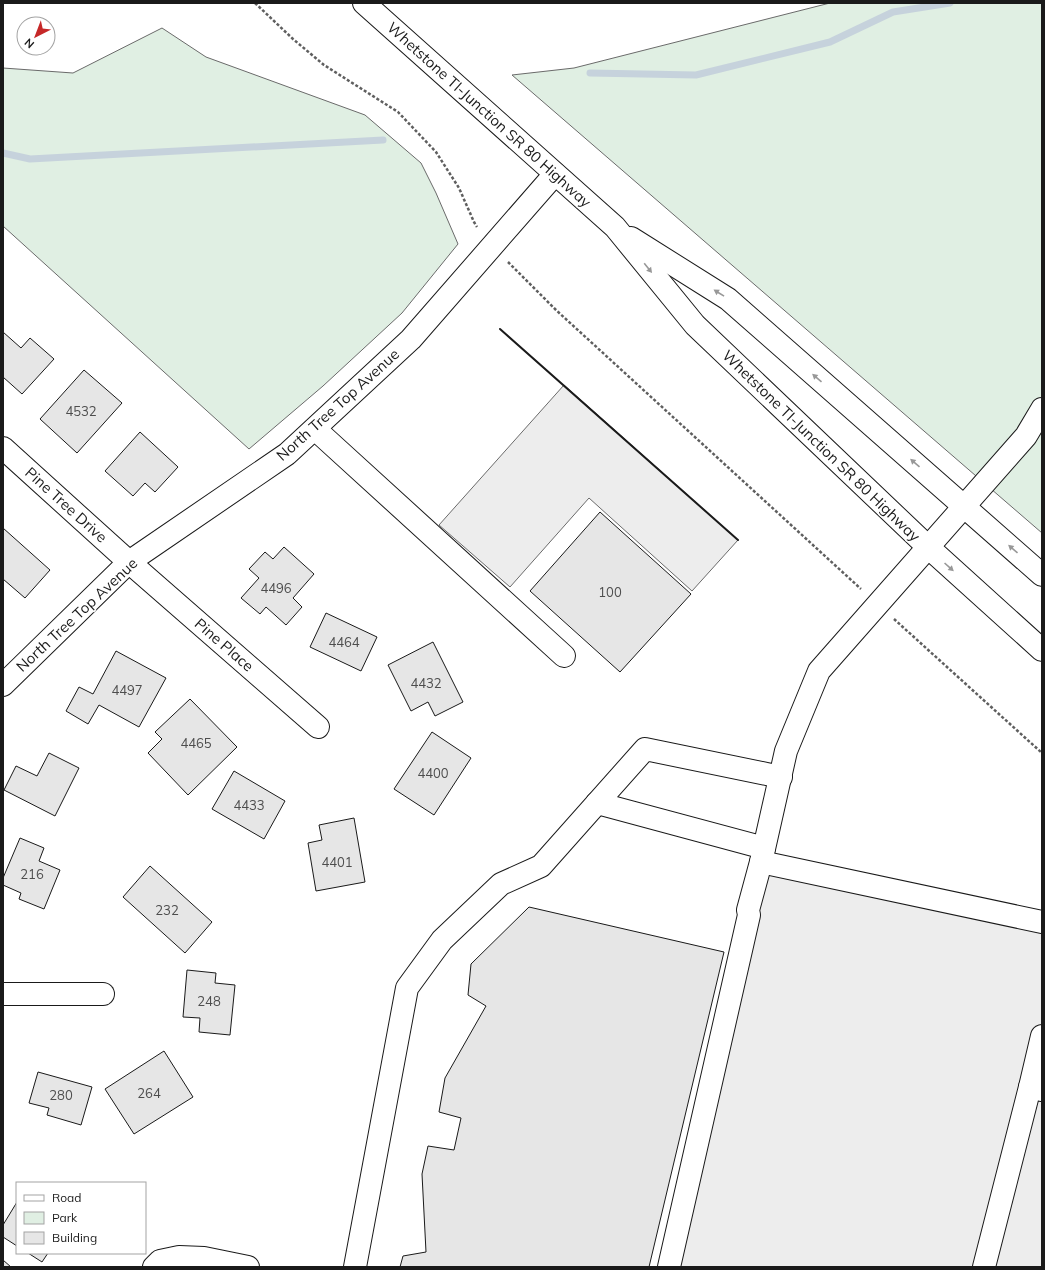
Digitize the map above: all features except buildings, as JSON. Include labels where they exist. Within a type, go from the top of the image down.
[{"type":"main road","name":"Whetstone TI-Junction SR 80 Highway","points":[[366,4],[615,227],[728,299],[1042,575]]},
{"type":"main road","name":"North Tree Top Avenue","points":[[3,685],[130,562],[287,454],[411,340],[555,174]]},
{"type":"main road","name":"Whetstone TI-Junction SR 80 Highway","points":[[615,227],[695,325],[928,547],[1042,650]]},
{"type":"main road","points":[[669,1267],[749,915],[748,910],[763,855],[786,751],[820,671],[1026,436],[1042,409]]},
{"type":"main road","points":[[314,429],[564,656]]},
{"type":"main road","name":"Pine Tree Drive","points":[[3,448],[130,562]]},
{"type":"main road","name":"Pine Place","points":[[130,562],[318,727]]},
{"type":"main road","points":[[355,1267],[407,988],[442,940],[500,884],[541,866],[645,749],[781,777]]},
{"type":"main road","points":[[597,803],[763,855],[1042,922]]},
{"type":"main road","points":[[3,994],[103,994]]},
{"type":"main road","points":[[984,1267],[1036,1088],[1042,1036]]},
{"type":"main road","points":[[154,1267],[160,1261],[180,1257],[204,1258],[248,1267]]},
{"type":"path","points":[[255,3],[293,39],[324,65],[398,112],[436,152],[459,188],[474,222],[492,246],[556,310],[1042,753]]},
{"type":"green space","points":[[830,3],[1042,3],[1042,533],[512,75],[574,68]]},
{"type":"green space","points":[[162,28],[206,57],[365,115],[421,163],[458,244],[402,313],[323,386],[249,449],[3,226],[3,68],[73,73]]},
{"type":"shaded area","points":[[564,385],[738,540],[692,591],[589,498],[510,587],[439,525]]},
{"type":"shaded area","points":[[761,862],[1042,922],[1042,1267],[669,1267]]},
{"type":"waterway","points":[[590,73],[696,75],[830,42],[893,12],[950,3]]},
{"type":"waterway","points":[[3,153],[30,159],[383,140]]},
{"type":"wall","points":[[500,329],[738,540]]}]
